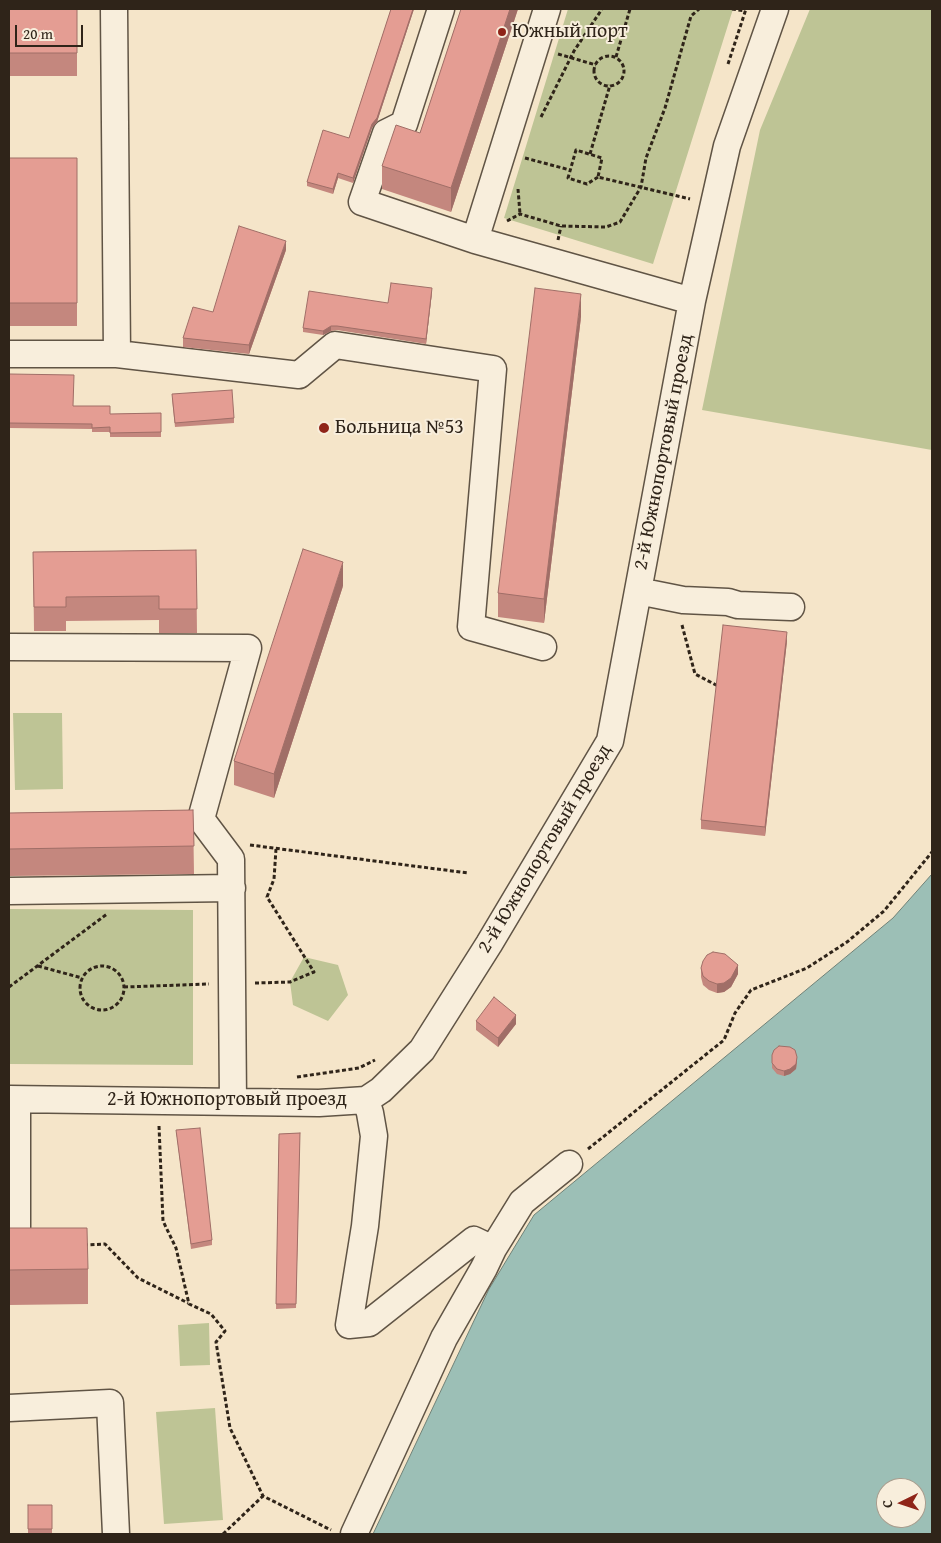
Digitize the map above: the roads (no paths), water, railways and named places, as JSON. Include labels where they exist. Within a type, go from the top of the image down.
[{"type":"street","points":[[114,9],[117,354]]},
{"type":"street","points":[[441,9],[404,124],[386,133],[362,202],[475,240],[692,301]]},
{"type":"street","points":[[475,240],[547,9]]},
{"type":"street","name":"2-й Южнопортовый проезд","points":[[13,1100],[319,1103],[366,1100],[381,1090],[422,1050],[489,944],[610,742],[692,301],[726,146],[774,9]]},
{"type":"street","points":[[9,354],[117,354],[299,375],[335,345],[493,369],[472,626],[544,647]]},
{"type":"street","points":[[638,591],[676,598],[728,602],[738,605],[791,607]]},
{"type":"street","points":[[9,647],[248,648],[191,819],[223,847],[231,859],[233,1102]]},
{"type":"street","points":[[9,891],[232,888]]},
{"type":"street","points":[[13,1100],[17,1237]]},
{"type":"street","points":[[366,1100],[374,1136],[365,1226],[349,1325],[368,1323],[474,1240],[493,1250]]},
{"type":"street","points":[[343,1532],[444,1338],[522,1202],[569,1164]]},
{"type":"street","points":[[9,1408],[110,1402],[116,1534]]},
{"type":"water","points":[[932,874],[932,1534],[373,1534],[489,1289],[534,1215],[893,918]]},
{"type":"place","name":"Южный порт","points":[[502,32]]},
{"type":"place","name":"Больница №53","points":[[324,428]]}]
